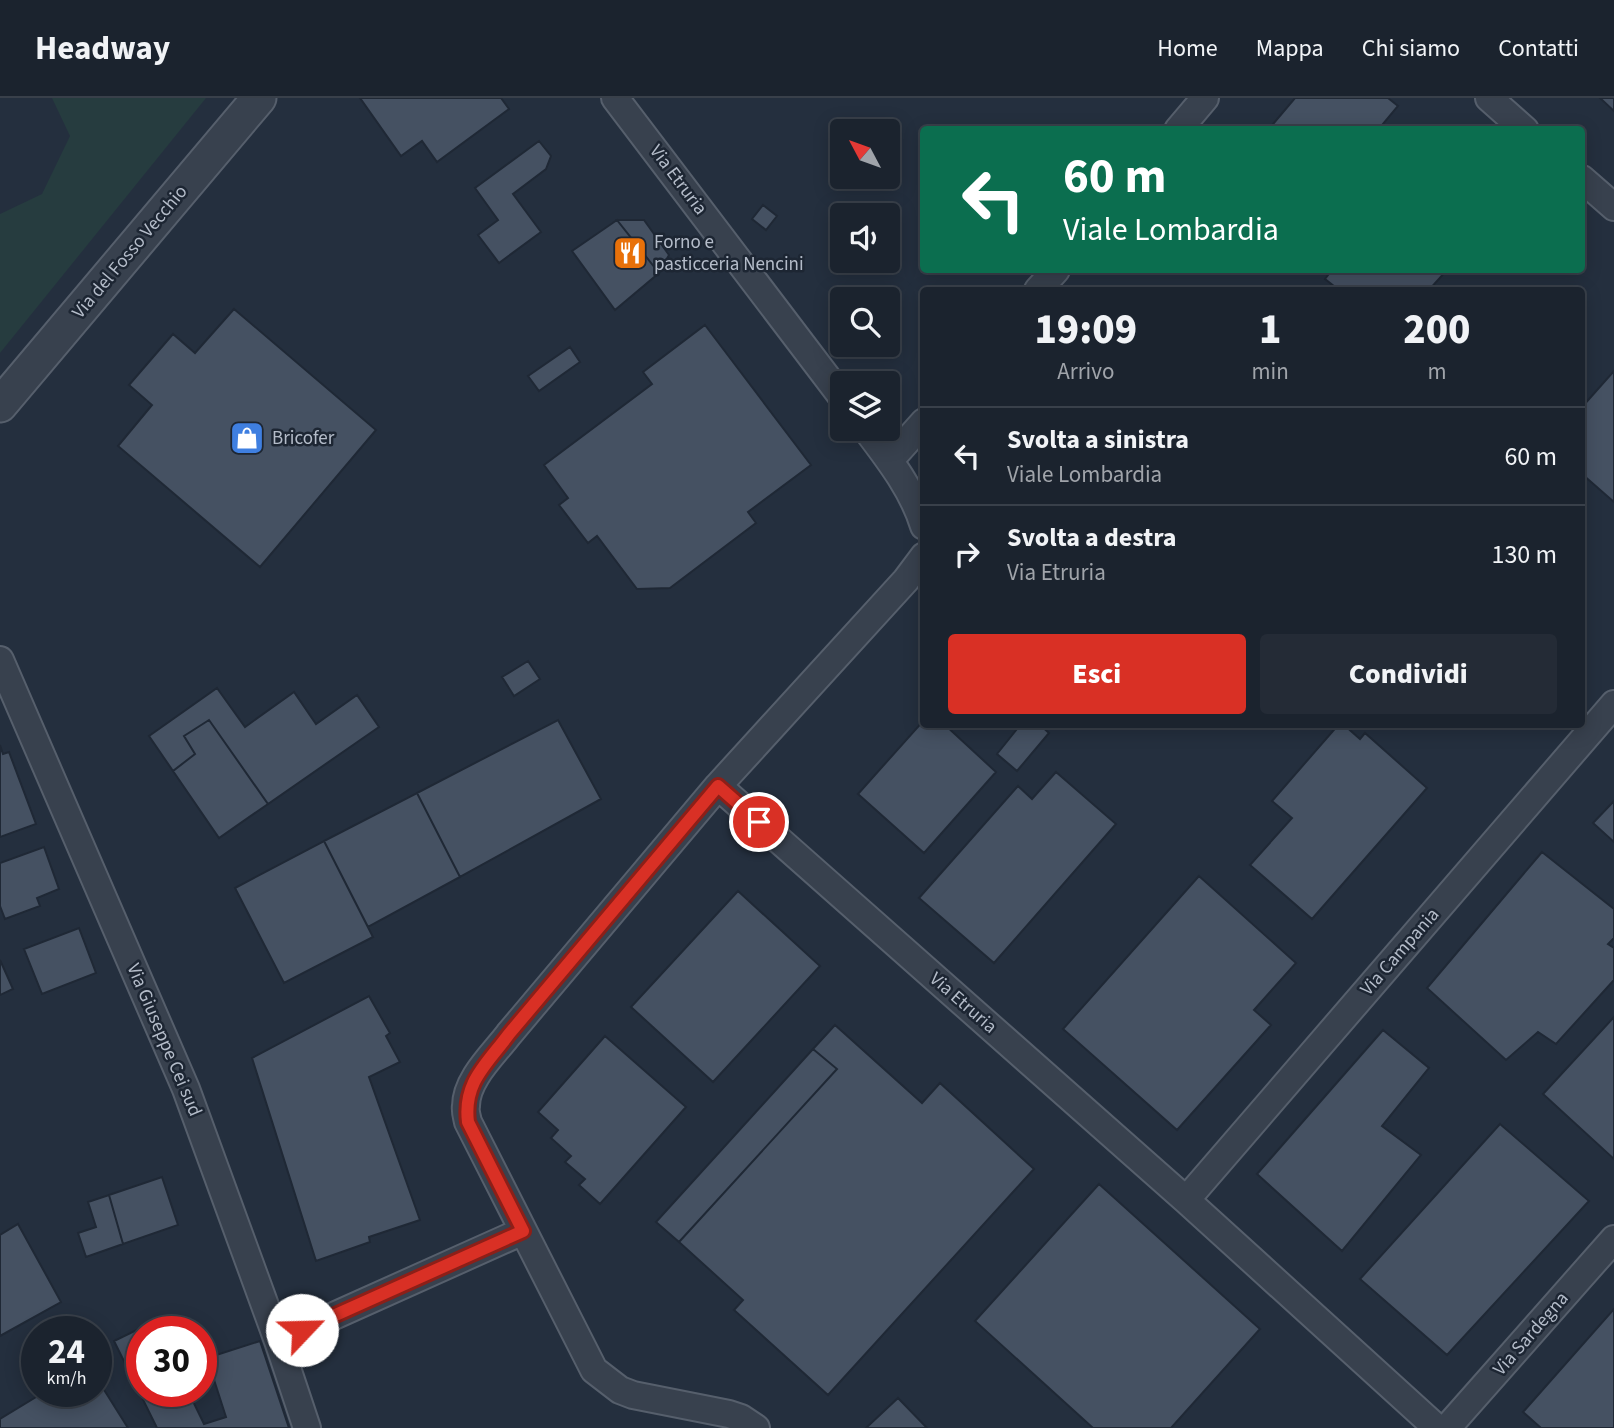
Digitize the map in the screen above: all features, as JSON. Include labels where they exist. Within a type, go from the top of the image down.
[{"type":"street","name":"Via del Fosso Vecchio","points":[[0,405],[259,98]]},
{"type":"street","name":"Via Etruria","points":[[615,98],[830,381]]},
{"type":"street","points":[[1181,126],[1205,98]]},
{"type":"street","points":[[1489,98],[1520,126]]},
{"type":"street","points":[[1585,182],[1614,207]]},
{"type":"street","points":[[1041,287],[1053,273]]},
{"type":"street","points":[[890,460],[920,426]]},
{"type":"street","points":[[875,441],[890,460],[920,513]]},
{"type":"street","points":[[756,1428],[729,1414],[633,1395],[620,1390],[594,1370],[468,1122],[466,1105],[470,1089],[509,1034],[718,786],[920,561]]},
{"type":"street","name":"Via Giuseppe Cei sud","points":[[0,660],[186,1089],[307,1428]]},
{"type":"street","name":"Via Campania","points":[[1186,1200],[1614,704]]},
{"type":"street","name":"Via Etruria","points":[[718,786],[1186,1200],[1437,1428]]},
{"type":"street","points":[[278,1341],[523,1231]]},
{"type":"street","name":"Via Sardegna","points":[[1447,1428],[1614,1240]]},
{"type":"green space","points":[[52,98],[206,98],[0,353],[0,214],[42,194],[70,136]]},
{"type":"building","points":[[360,98],[501,98],[509,109],[437,162],[422,141],[401,156]]},
{"type":"building","points":[[1295,98],[1388,98],[1398,106],[1381,126],[1271,126]]},
{"type":"building","points":[[1600,98],[1614,98],[1614,111]]},
{"type":"building","points":[[539,141],[551,156],[546,169],[513,194],[541,232],[499,263],[478,235],[498,220],[475,188]]},
{"type":"building","points":[[763,205],[777,216],[766,230],[752,219]]},
{"type":"building","points":[[617,220],[659,273],[615,310],[572,251]]},
{"type":"building","points":[[617,220],[644,220],[669,255],[659,273]]},
{"type":"building","points":[[1330,273],[1444,273],[1432,287],[1335,287],[1325,279]]},
{"type":"building","name":"Bricofer","points":[[234,309],[376,430],[260,567],[118,446],[152,405],[129,385],[173,334],[195,353]]},
{"type":"building","points":[[705,325],[811,465],[748,512],[756,523],[670,588],[637,589],[597,536],[588,543],[559,505],[568,498],[544,465],[652,384],[643,372]]},
{"type":"building","points":[[570,347],[580,362],[539,391],[528,376]]},
{"type":"building","points":[[1614,371],[1614,502],[1585,477],[1585,404]]},
{"type":"building","points":[[528,661],[540,679],[514,696],[502,677]]},
{"type":"building","points":[[217,688],[245,727],[294,692],[316,724],[357,695],[379,727],[268,804],[209,720],[184,736],[195,754],[173,771],[149,736]]},
{"type":"building","points":[[209,720],[268,804],[219,838],[173,771],[195,754],[184,736]]},
{"type":"building","points":[[558,720],[601,799],[460,877],[417,793]]},
{"type":"building","points":[[920,724],[920,728],[948,728],[996,772],[924,853],[858,794]]},
{"type":"building","points":[[1018,728],[1043,728],[1049,733],[1017,771],[997,754]]},
{"type":"building","points":[[1336,728],[1348,728],[1360,739],[1365,733],[1427,788],[1312,919],[1250,865],[1292,818],[1272,801]]},
{"type":"building","points":[[0,745],[3,754],[9,752],[36,824],[0,837]]},
{"type":"building","points":[[1056,772],[1116,824],[994,963],[919,898],[1018,786],[1032,799]]},
{"type":"building","points":[[417,793],[460,877],[368,927],[324,841]]},
{"type":"building","points":[[1614,801],[1614,842],[1593,823]]},
{"type":"building","points":[[324,841],[373,937],[284,983],[235,888]]},
{"type":"building","points":[[44,847],[59,889],[37,898],[40,906],[5,919],[0,906],[0,863]]},
{"type":"building","points":[[1542,852],[1614,909],[1614,938],[1608,944],[1614,948],[1614,980],[1556,1044],[1538,1032],[1506,1060],[1427,988]]},
{"type":"building","points":[[1199,876],[1296,963],[1254,1010],[1271,1025],[1177,1130],[1063,1029]]},
{"type":"building","points":[[738,891],[820,966],[713,1082],[631,1007]]},
{"type":"building","points":[[79,928],[96,973],[42,994],[24,949]]},
{"type":"building","points":[[0,960],[13,989],[0,995]]},
{"type":"building","points":[[369,996],[390,1033],[386,1036],[400,1062],[369,1077],[420,1220],[369,1237],[370,1242],[316,1261],[252,1058]]},
{"type":"building","points":[[1614,1017],[1614,1159],[1543,1094]]},
{"type":"building","points":[[835,1025],[922,1103],[940,1083],[1034,1169],[828,1395],[734,1310],[743,1300],[679,1242],[837,1069],[813,1049]]},
{"type":"building","points":[[1383,1030],[1429,1068],[1382,1126],[1421,1155],[1342,1251],[1257,1174]]},
{"type":"building","points":[[605,1036],[686,1107],[600,1204],[579,1185],[585,1179],[565,1162],[571,1156],[551,1138],[558,1130],[538,1112]]},
{"type":"building","points":[[813,1049],[837,1069],[679,1242],[656,1222]]},
{"type":"building","points":[[1500,1124],[1589,1201],[1447,1355],[1360,1279]]},
{"type":"building","points":[[162,1177],[178,1225],[123,1244],[109,1195]]},
{"type":"building","points":[[1099,1184],[1260,1329],[1171,1428],[1093,1428],[975,1321]]},
{"type":"building","points":[[109,1195],[123,1244],[86,1257],[78,1233],[96,1227],[88,1202]]},
{"type":"building","points":[[18,1224],[61,1302],[36,1316],[21,1316],[21,1324],[0,1336],[0,1235]]},
{"type":"building","points":[[1614,1309],[1614,1428],[1541,1428],[1523,1412]]},
{"type":"building","points":[[126,1335],[126,1365],[114,1341]]},
{"type":"building","points":[[260,1341],[289,1428],[157,1428],[147,1407],[196,1407],[204,1424],[226,1417],[217,1389],[217,1355]]},
{"type":"building","points":[[898,1398],[927,1428],[866,1428]]},
{"type":"building","points":[[112,1402],[128,1428],[0,1428],[0,1419],[21,1406],[112,1407]]},
{"type":"place","name":"Forno e pasticceria Nencini","points":[[630,253]]},
{"type":"place","name":"Bricofer","points":[[247,438]]},
{"type":"route","points":[[302,1330],[523,1231],[468,1122],[466,1105],[478,1074],[718,786],[759,822]]}]
